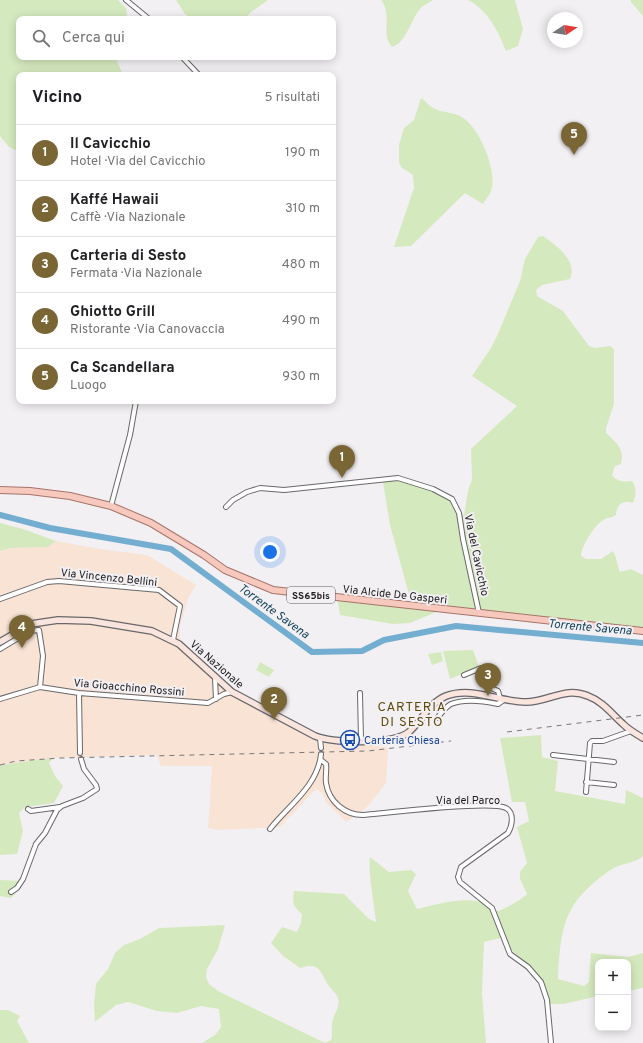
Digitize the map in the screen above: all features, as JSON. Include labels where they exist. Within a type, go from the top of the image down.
[{"type":"main road","name":"Via Alcide De Gasperi","points":[[0,490],[30,491],[70,496],[111,506],[151,523],[204,555],[225,570],[274,590],[643,631]]},
{"type":"main road","name":"Via Nazionale","points":[[0,642],[31,624],[47,620],[68,620],[131,626],[152,631],[173,640],[223,686],[232,692],[320,738],[388,740],[404,735],[435,702],[447,696],[470,693],[526,702],[565,692],[583,694],[605,706],[631,731]]},
{"type":"main road","points":[[631,731],[643,738]]},
{"type":"street","points":[[126,0],[145,16]]},
{"type":"street","points":[[185,60],[197,72]]},
{"type":"street","points":[[111,506],[130,435],[135,404]]},
{"type":"street","name":"Via del Cavicchio","points":[[226,507],[233,500],[247,492],[260,488],[284,490],[398,478],[433,489],[452,498],[459,513],[479,613]]},
{"type":"street","name":"Via Vincenzo Bellini","points":[[0,599],[52,581],[159,590],[180,606],[173,640]]},
{"type":"street","points":[[0,649],[30,631],[39,630],[43,656],[40,687],[0,699]]},
{"type":"street","points":[[464,675],[481,668],[492,668],[489,687],[498,691],[502,699]]},
{"type":"street","points":[[215,678],[216,699]]},
{"type":"street","points":[[216,693],[223,686]]},
{"type":"street","points":[[220,696],[223,686]]},
{"type":"street","name":"Via Gioacchino Rossini","points":[[40,687],[79,693],[206,703],[232,692]]},
{"type":"street","points":[[79,693],[80,753]]},
{"type":"street","points":[[360,693],[361,740]]},
{"type":"street","name":"Via Nazionale","points":[[437,718],[448,707],[455,703],[472,701],[498,704],[502,699]]},
{"type":"street","points":[[586,792],[590,743],[592,741],[603,741],[631,731]]},
{"type":"street","points":[[320,738],[321,748]]},
{"type":"street","name":"Via del Parco","points":[[321,754],[320,760],[326,764],[326,784],[331,796],[340,808],[353,814],[363,815],[436,808],[491,806],[505,808],[509,811],[512,820],[508,833],[461,867],[458,877],[460,882],[492,908],[510,954],[528,967],[541,982],[548,1006],[551,1043]]},
{"type":"street","points":[[553,755],[614,762]]},
{"type":"street","points":[[28,809],[60,807],[76,802],[96,789],[96,785],[82,766],[81,759]]},
{"type":"street","points":[[270,829],[302,795],[320,760]]},
{"type":"street","points":[[586,782],[614,785]]},
{"type":"street","points":[[11,892],[17,888],[23,879],[36,844],[45,833],[60,807]]},
{"type":"shaded area","points":[[56,541],[100,549],[147,555],[196,585],[188,598],[180,626],[180,640],[208,670],[229,687],[322,738],[323,743],[364,743],[388,748],[386,783],[369,805],[359,814],[346,822],[326,802],[322,793],[316,789],[280,827],[219,830],[208,828],[212,766],[161,766],[157,755],[53,758],[0,765],[0,551],[10,548],[48,547]]},
{"type":"green space","points":[[0,0],[118,0],[126,8],[126,16],[16,16],[16,60],[117,60],[121,72],[16,72],[16,150],[9,147],[0,136]]},
{"type":"green space","points":[[176,0],[268,0],[247,16],[188,16]]},
{"type":"green space","points":[[381,0],[433,0],[420,9],[405,36],[401,41],[392,47],[387,36],[386,12]]},
{"type":"green space","points":[[468,0],[515,0],[523,29],[518,46],[506,51],[500,36],[487,15]]},
{"type":"green space","points":[[631,0],[643,0],[643,16],[631,2]]},
{"type":"green space","points":[[421,98],[433,108],[455,114],[467,121],[478,134],[483,144],[490,164],[493,183],[490,193],[483,204],[465,193],[411,246],[394,247],[414,188],[413,175],[401,167],[399,162],[399,145],[404,128],[414,120]]},
{"type":"green space","points":[[543,236],[564,254],[571,266],[572,272],[570,279],[542,285],[536,290],[537,296],[563,311],[589,346],[595,348],[610,346],[614,349],[614,404],[606,428],[606,433],[619,446],[622,459],[621,464],[615,466],[612,475],[621,481],[632,481],[635,489],[633,503],[626,502],[621,504],[616,515],[605,519],[599,524],[586,542],[581,556],[586,559],[601,559],[613,551],[620,572],[631,569],[643,575],[643,633],[441,610],[410,623],[393,624],[340,615],[337,597],[409,603],[410,598],[390,525],[383,482],[404,479],[446,494],[464,516],[468,490],[472,480],[471,449],[517,406],[472,376],[491,348],[497,336],[520,281],[525,259],[538,237]]},
{"type":"green space","points":[[0,523],[23,529],[56,541],[48,547],[10,548],[0,551]]},
{"type":"green space","points":[[473,650],[479,667],[450,679],[443,651]]},
{"type":"green space","points":[[441,652],[443,661],[432,665],[428,654]]},
{"type":"green space","points":[[260,662],[274,670],[269,677],[256,670]]},
{"type":"green space","points":[[541,735],[542,757],[558,761],[555,791],[625,804],[626,790],[643,798],[643,856],[637,860],[612,869],[584,892],[575,904],[568,916],[564,929],[561,943],[558,979],[584,986],[589,982],[591,953],[628,957],[643,953],[643,988],[631,990],[631,959],[595,959],[595,997],[564,1004],[548,1004],[544,983],[536,971],[515,954],[507,944],[505,937],[484,942],[482,993],[486,1043],[325,1043],[332,1038],[332,1021],[339,1002],[337,996],[328,985],[318,968],[306,966],[300,968],[283,956],[271,943],[282,927],[297,932],[301,923],[302,914],[294,904],[294,891],[344,894],[369,919],[376,922],[370,880],[370,857],[389,872],[411,870],[416,874],[408,891],[417,909],[466,900],[484,903],[498,911],[525,896],[527,894],[520,879],[520,872],[527,863],[517,827],[529,821],[525,802],[512,802],[500,738]]},
{"type":"green space","points":[[53,758],[49,763],[55,776],[63,786],[54,803],[25,807],[19,813],[23,831],[17,854],[0,855],[0,765]]},
{"type":"green space","points":[[0,880],[21,881],[18,891],[11,898],[0,896]]},
{"type":"green space","points":[[225,925],[218,949],[207,969],[206,977],[209,984],[218,991],[325,1043],[202,1043],[215,1035],[221,1027],[219,1009],[201,1006],[177,1013],[157,1011],[128,1002],[116,1005],[95,1022],[94,1005],[96,984],[108,969],[115,953],[124,945],[140,939],[159,928]]},
{"type":"green space","points":[[0,1010],[8,1010],[20,1016],[17,1021],[29,1043],[0,1043]]},
{"type":"waterway","name":"Torrente Savena","points":[[0,515],[50,528],[171,549],[312,652],[362,651],[384,640],[456,626],[643,643]]},
{"type":"railway","points":[[507,732],[643,715]]},
{"type":"railway","points":[[0,765],[16,761],[61,758],[368,751],[451,741]]},
{"type":"place","name":"Ca Scandellara","points":[[574,155]]},
{"type":"place","name":"Il Cavicchio","points":[[342,478]]},
{"type":"place","name":"Ghiotto Grill","points":[[22,648]]},
{"type":"place","name":"Carteria di Sesto","points":[[488,696]]},
{"type":"place","name":"Kaffé Hawaii","points":[[274,720]]},
{"type":"place","name":"Carteria Chiesa","points":[[350,740]]},
{"type":"district","name":"CARTERIA DI SESTO","points":[[412,714]]}]
